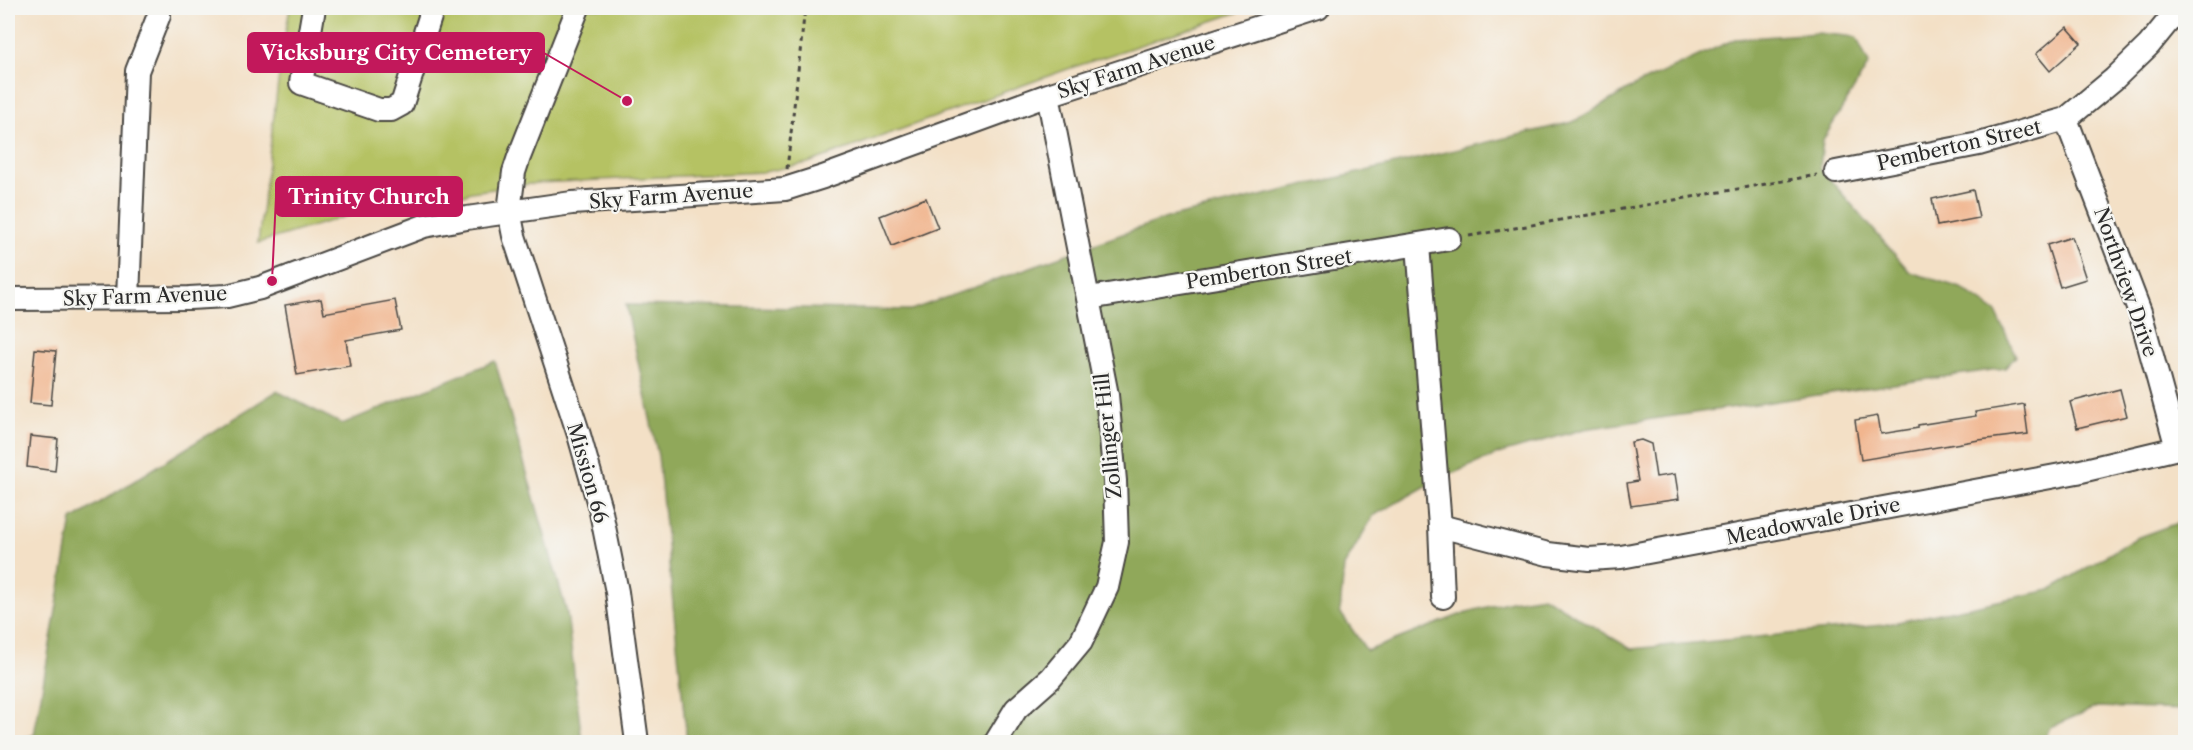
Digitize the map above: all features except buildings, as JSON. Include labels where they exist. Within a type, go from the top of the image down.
[{"type":"street","points":[[314,8],[300,83],[379,110],[391,110],[402,104],[430,17],[430,8]]},
{"type":"street","name":"Mission 66","points":[[578,8],[519,157],[514,172],[509,211],[514,236],[579,435],[601,512],[617,592],[637,742]]},
{"type":"street","name":"Sky Farm Avenue","points":[[8,299],[227,296],[271,284],[424,226],[572,203],[785,189],[1048,95],[1318,8]]},
{"type":"street","name":"Pemberton Street","points":[[1836,172],[1979,144],[2066,118],[2114,79],[2150,45],[2180,8]]},
{"type":"street","points":[[128,298],[137,71],[159,15]]},
{"type":"street","name":"Zollinger Hill","points":[[996,742],[1016,709],[1051,678],[1081,642],[1107,587],[1117,542],[1107,395],[1048,95]]},
{"type":"street","name":"Northview Drive","points":[[2066,118],[2140,312],[2181,447]]},
{"type":"street","name":"Pemberton Street","points":[[1089,298],[1449,239]]},
{"type":"street","points":[[1418,245],[1440,526],[1443,597]]},
{"type":"street","name":"Meadowvale Drive","points":[[1440,526],[1548,554],[1589,560],[1621,557],[2076,472],[2181,447]]},
{"type":"path","points":[[785,189],[805,8]]},
{"type":"path","points":[[1449,239],[1836,172]]},
{"type":"green space","points":[[290,8],[1251,8],[1065,70],[808,163],[764,172],[538,183],[471,192],[425,210],[386,204],[258,243],[282,51]]},
{"type":"green space","points":[[1817,33],[1856,37],[1869,64],[1823,140],[1820,168],[1910,272],[1961,288],[1996,312],[2016,356],[2005,368],[1584,429],[1498,454],[1435,481],[1373,516],[1344,566],[1340,612],[1367,651],[1467,612],[1543,596],[1631,649],[1883,625],[2050,590],[2136,538],[2185,520],[2185,710],[2097,707],[2050,727],[2044,742],[687,742],[658,456],[626,305],[911,310],[1167,218],[1573,122],[1636,85],[1735,39]]},
{"type":"green space","points":[[495,361],[567,613],[582,742],[12,742],[34,735],[72,520],[277,391],[342,424]]},
{"type":"place","name":"Vicksburg City Cemetery","points":[[627,101]]},
{"type":"place","name":"Trinity Church","points":[[272,281]]}]
